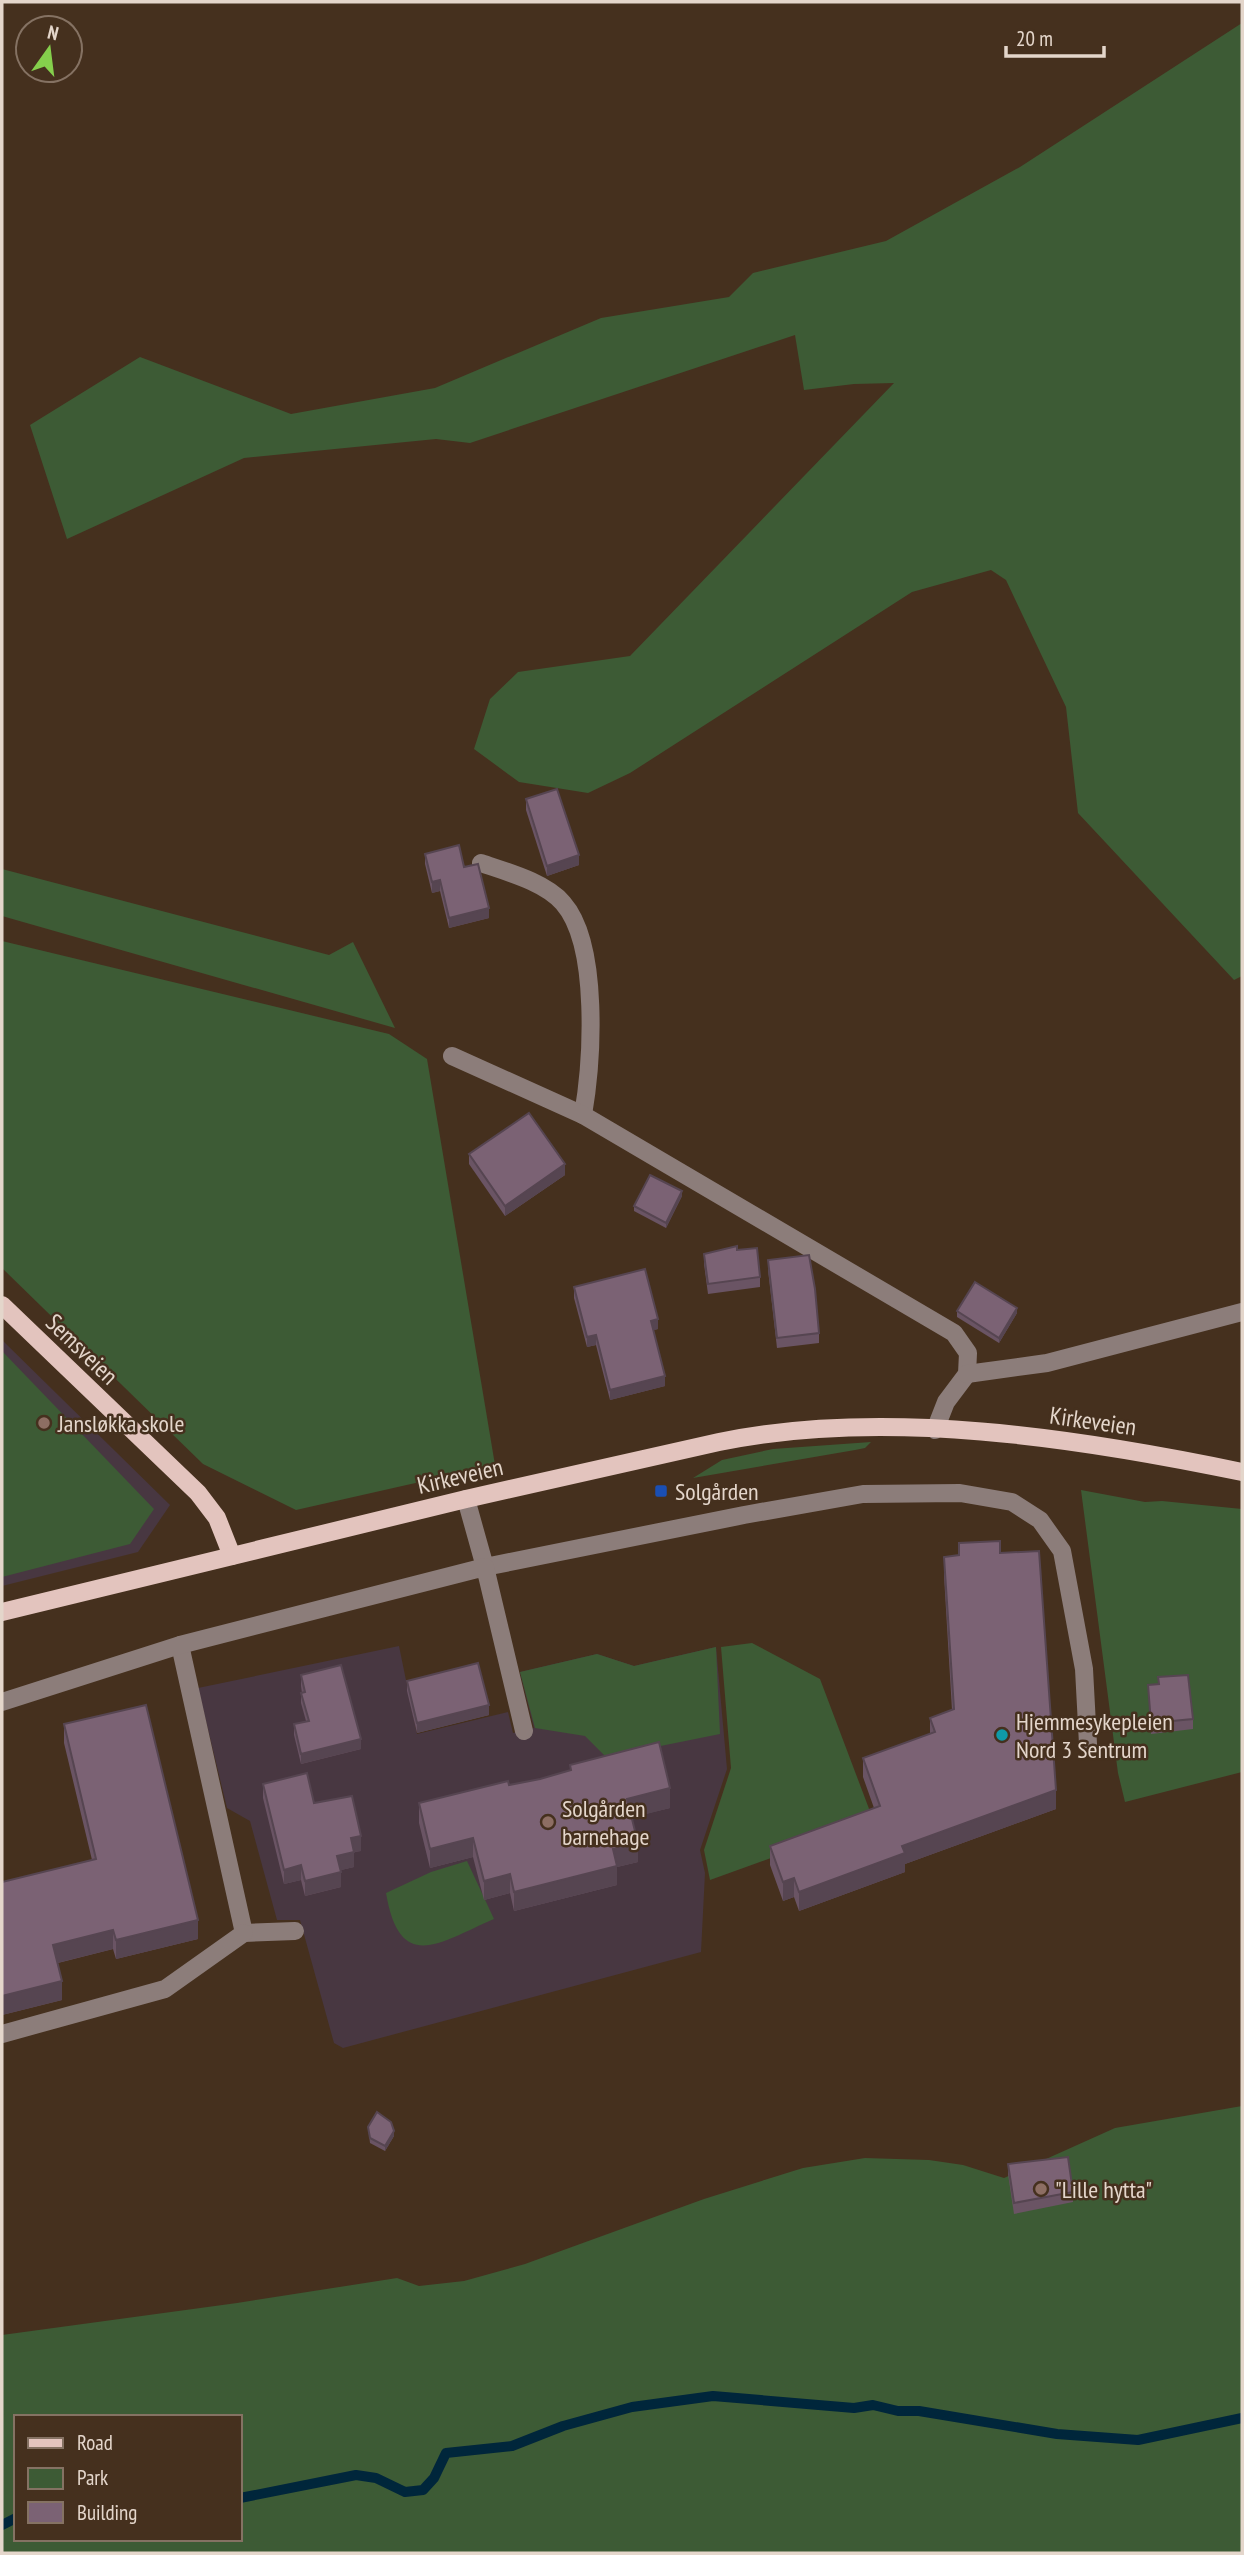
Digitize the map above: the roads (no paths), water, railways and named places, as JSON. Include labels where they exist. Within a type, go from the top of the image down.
[{"type":"main road","name":"Semsveien","points":[[2,1306],[198,1493],[217,1518],[232,1556]]},
{"type":"main road","name":"Kirkeveien","points":[[2,1612],[466,1499],[738,1438],[841,1428],[935,1430],[1059,1440],[1242,1472]]},
{"type":"street","points":[[481,863],[542,888],[562,901],[571,914],[583,949],[591,1018],[589,1083],[583,1115]]},
{"type":"street","points":[[452,1056],[583,1115],[954,1333],[968,1353],[967,1374],[946,1402],[935,1430]]},
{"type":"street","points":[[967,1374],[1047,1363],[1242,1312]]},
{"type":"street","points":[[2,1702],[180,1645],[485,1567],[863,1494],[960,1493],[1012,1502],[1040,1520],[1062,1551],[1084,1669],[1088,1744]]},
{"type":"street","points":[[466,1499],[524,1731]]},
{"type":"street","points":[[180,1645],[244,1933]]},
{"type":"street","points":[[2,2034],[165,1990],[244,1933],[295,1931]]},
{"type":"waterway","points":[[242,2498],[356,2475],[376,2478],[405,2492],[423,2490],[434,2478],[446,2453],[512,2446],[563,2426],[632,2407],[713,2396],[854,2408],[873,2405],[1057,2434],[1138,2440],[1242,2418]]},
{"type":"waterway","points":[[2,2525],[14,2519]]},
{"type":"place","name":"Jansløkka skole","points":[[44,1423]]},
{"type":"place","name":"Solgården","points":[[661,1491]]},
{"type":"place","name":"Hjemmesykepleien Nord 3 Sentrum","points":[[1002,1735]]},
{"type":"place","name":"Solgården barnehage","points":[[548,1822]]},
{"type":"place","name":"\"Lille hytta\"","points":[[1041,2189]]}]
